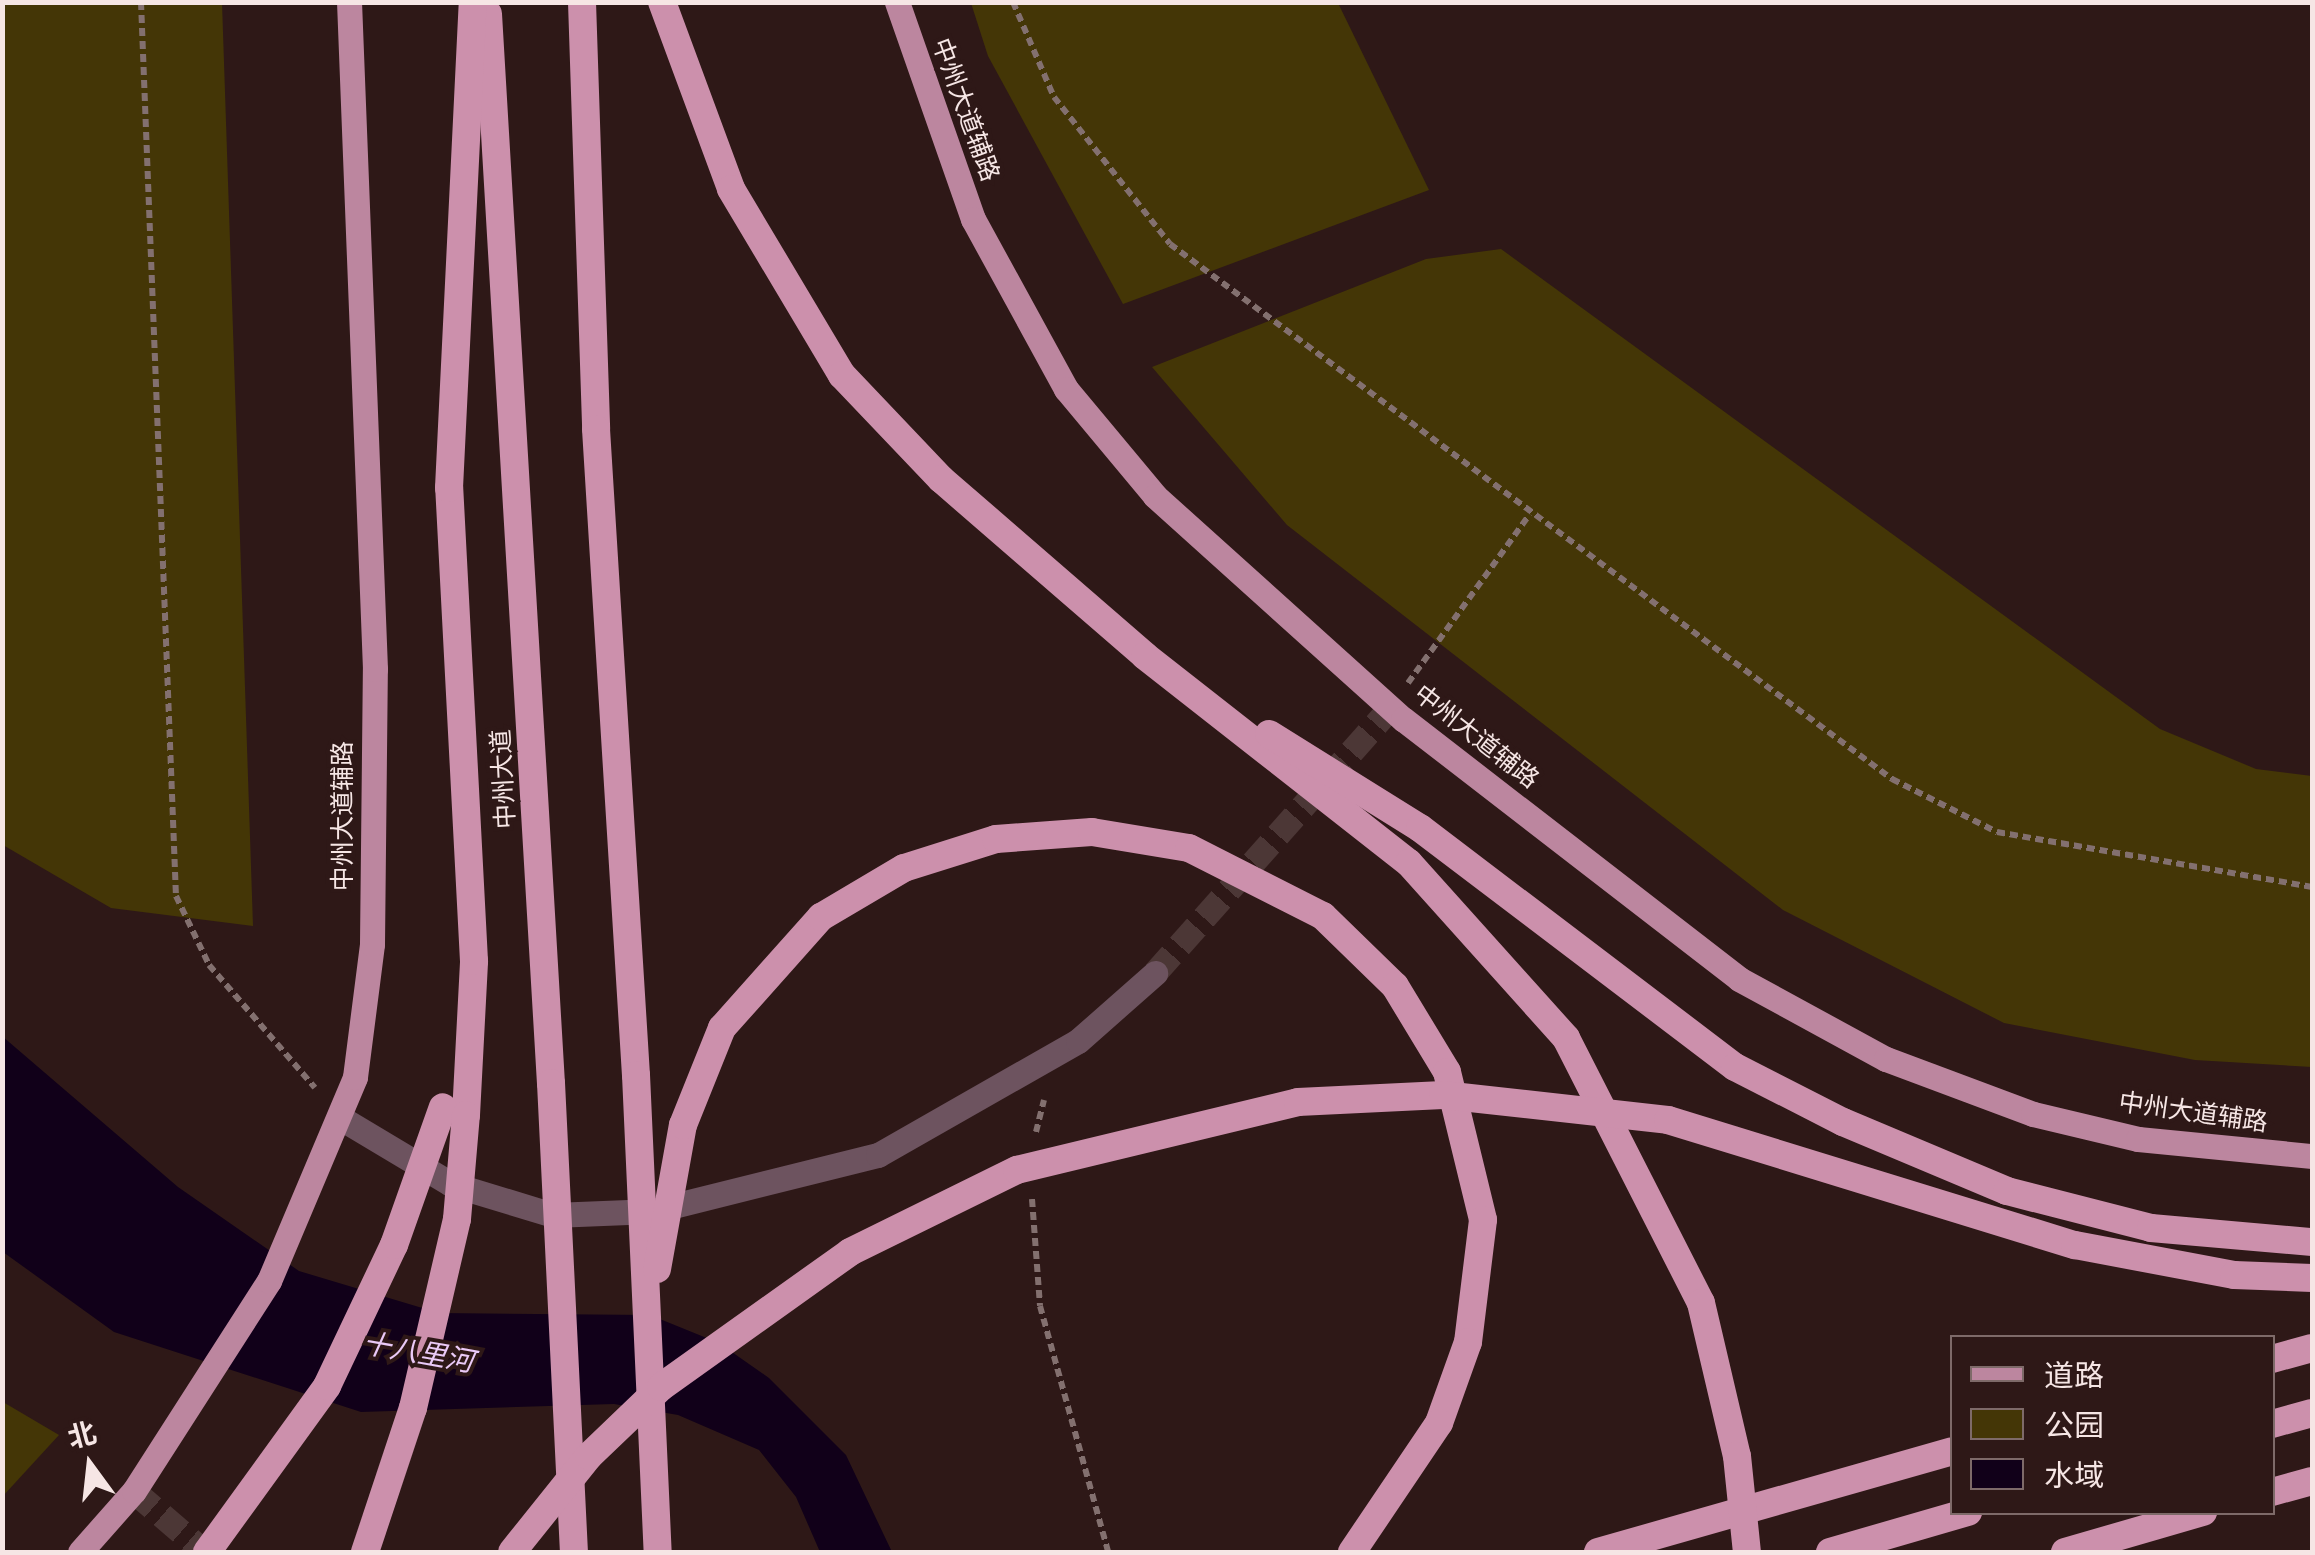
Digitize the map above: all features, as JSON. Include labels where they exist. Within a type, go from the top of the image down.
[{"type":"highway","points":[[365,1552],[417,1392],[457,1219],[454,1111],[472,1004],[449,488],[473,2]]},
{"type":"highway","name":"中州大道","points":[[488,2],[551,1083],[574,1552]]},
{"type":"highway","points":[[582,2],[596,429],[636,1075],[658,1552]]},
{"type":"highway","points":[[662,2],[731,189],[842,375],[941,480],[1145,656],[1408,863],[1566,1038],[1701,1303],[1737,1456],[1746,1552]]},
{"type":"highway","points":[[1145,656],[1420,828],[1583,959],[1735,1067],[2006,1191],[2151,1228],[2312,1242]]},
{"type":"highway","points":[[648,1320],[683,1125],[722,1028],[821,918],[904,868],[996,839],[1092,832],[1189,848],[1323,916],[1395,986],[1447,1072],[1483,1220],[1468,1342],[1439,1424],[1352,1552]]},
{"type":"highway","points":[[512,1552],[589,1456],[661,1388],[850,1252],[1018,1170],[1298,1102],[1442,1095],[1668,1120],[2075,1245],[2234,1275],[2312,1278]]},
{"type":"highway","points":[[207,1552],[327,1386],[454,1111]]},
{"type":"highway","points":[[2275,1358],[2312,1348]]},
{"type":"highway","points":[[2275,1423],[2312,1413]]},
{"type":"highway","points":[[1598,1552],[1950,1452]]},
{"type":"highway","points":[[2275,1491],[2312,1481]]},
{"type":"highway","points":[[1830,1552],[1958,1515]]},
{"type":"highway","points":[[2065,1552],[2193,1515]]},
{"type":"main road","name":"中州大道辅路","points":[[80,1552],[142,1478],[270,1281],[355,1077],[372,944],[374,669],[349,2]]},
{"type":"main road","name":"中州大道辅路","points":[[898,2],[973,219],[1066,388],[1155,496],[1390,708],[1739,979],[1886,1059],[2033,1114],[2138,1138],[2312,1156]]},
{"type":"street","points":[[334,1128],[468,1189],[553,1215],[653,1211],[878,1155],[1056,1054],[1154,973]]},
{"type":"path","points":[[141,2],[176,896],[209,965],[334,1128]]},
{"type":"path","points":[[1014,2],[1054,96],[1170,244],[1530,514],[1955,818],[2078,852],[2312,887]]},
{"type":"path","points":[[1390,708],[1530,514]]},
{"type":"path","points":[[1034,1140],[1056,1054]]},
{"type":"path","points":[[1032,1191],[1030,1242],[1058,1377],[1108,1552]]},
{"type":"green space","points":[[3,2],[222,3],[253,926],[111,908],[3,845]]},
{"type":"green space","points":[[971,3],[1338,3],[1429,190],[1123,304],[988,56]]},
{"type":"green space","points":[[1501,249],[2160,729],[2256,769],[2312,776],[2312,1067],[2195,1060],[2004,1023],[1783,910],[1287,525],[1152,367],[1426,259]]},
{"type":"green space","points":[[3,1402],[59,1435],[3,1496]]},
{"type":"water","name":"十八里河","points":[[2,1036],[178,1187],[299,1271],[439,1313],[650,1315],[719,1343],[769,1378],[846,1455],[892,1552],[820,1552],[796,1497],[759,1450],[678,1415],[614,1404],[361,1412],[114,1332],[3,1252]]},
{"type":"tunnel","points":[[1155,973],[1390,708]]},
{"type":"tunnel","points":[[134,1491],[205,1552]]}]
